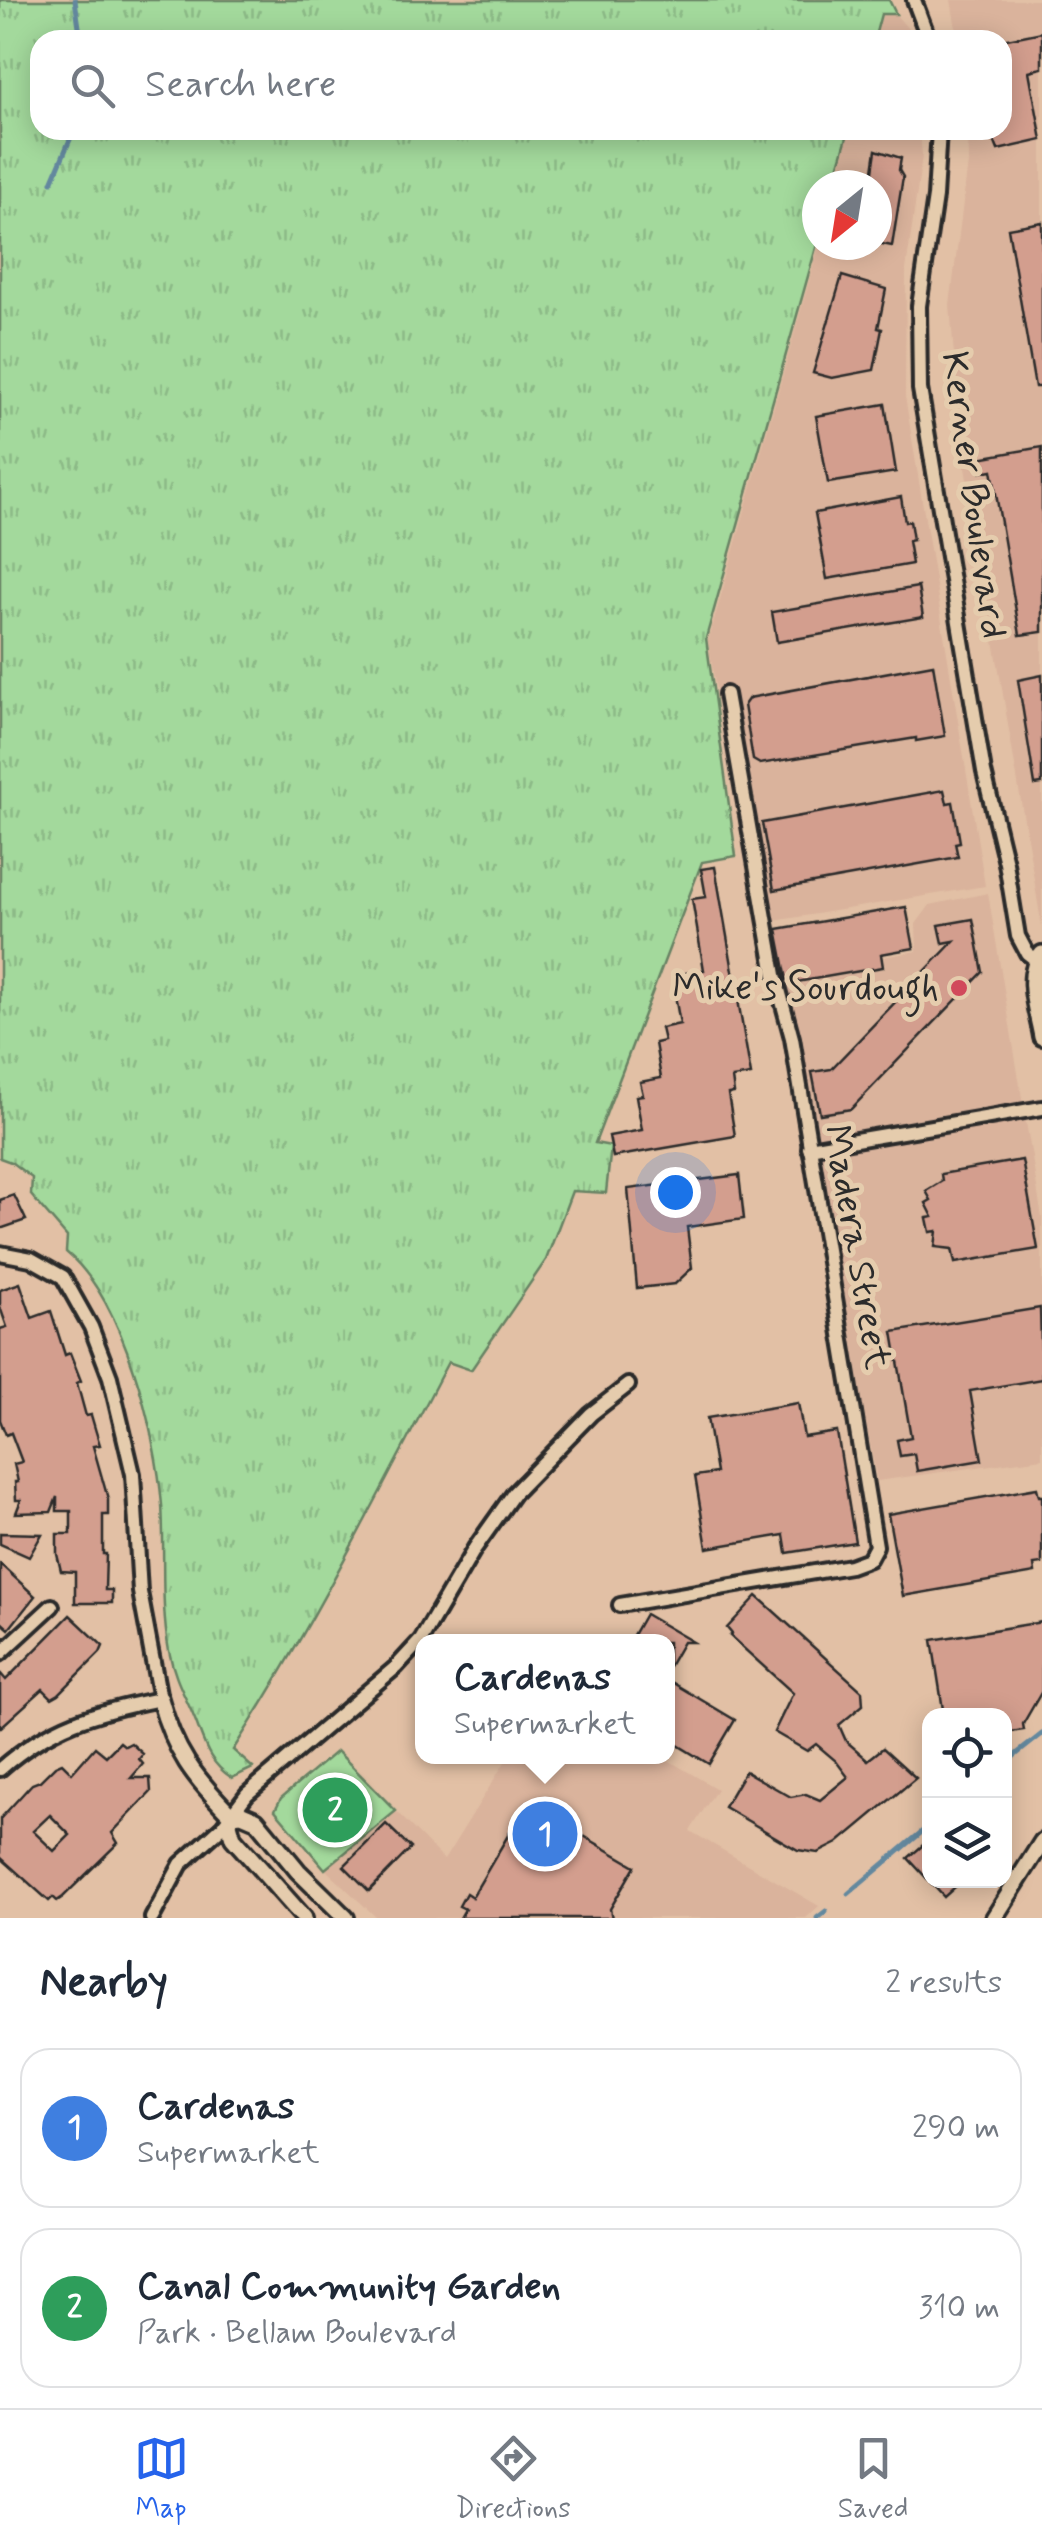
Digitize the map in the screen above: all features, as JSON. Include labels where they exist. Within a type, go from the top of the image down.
[{"type":"street","points":[[914,0],[925,30]]},
{"type":"street","name":"Kerner Boulevard","points":[[938,140],[936,197],[919,306],[920,390],[984,772],[1004,853],[1018,936],[1028,953],[1039,957],[1033,985],[1042,1037]]},
{"type":"street","name":"Madera Street","points":[[620,1605],[850,1566],[869,1558],[876,1546],[792,1038],[775,975],[726,694]]},
{"type":"street","points":[[808,1148],[1042,1108]]},
{"type":"street","points":[[0,1253],[31,1259],[62,1277],[91,1327],[110,1377],[130,1458],[137,1507],[140,1592],[160,1698],[187,1766],[231,1815]]},
{"type":"street","points":[[425,1634],[475,1548],[514,1494],[591,1414],[628,1384]]},
{"type":"street","points":[[0,1654],[52,1606]]},
{"type":"street","points":[[152,1918],[182,1864],[257,1784],[415,1646]]},
{"type":"street","points":[[0,1769],[30,1744],[79,1718],[160,1698]]},
{"type":"street","points":[[231,1815],[242,1814],[256,1820],[298,1871],[346,1918]]},
{"type":"street","points":[[231,1815],[233,1838],[304,1918]]},
{"type":"street","points":[[994,1918],[1042,1842]]},
{"type":"shaded area","points":[[951,0],[1042,0],[1042,927],[961,444],[950,305],[968,140],[1012,140],[1012,30],[956,30]]},
{"type":"shaded area","points":[[882,15],[896,15],[909,30],[878,30]]},
{"type":"shaded area","points":[[847,140],[921,140],[922,156],[906,270],[905,396],[985,886],[756,924],[708,642],[815,260],[892,260],[892,170],[839,170]]},
{"type":"shaded area","points":[[988,893],[1042,1218],[1042,1458],[877,1481],[784,986],[885,968],[883,957],[917,951],[916,924],[930,905]]},
{"type":"shaded area","points":[[504,1764],[675,1764],[717,1789],[690,1831],[819,1906],[806,1918],[377,1918],[325,1869],[396,1811],[444,1860]]},
{"type":"green space","points":[[0,0],[889,0],[896,14],[881,14],[877,30],[30,30],[30,140],[846,140],[837,170],[802,170],[802,260],[812,260],[706,638],[736,856],[702,862],[595,1143],[611,1146],[606,1193],[572,1191],[546,1260],[471,1370],[448,1362],[318,1607],[233,1750],[253,1768],[232,1778],[209,1754],[171,1662],[166,1633],[159,1475],[134,1369],[105,1302],[87,1274],[66,1252],[67,1237],[31,1195],[32,1178],[0,1158]]},
{"type":"green space","points":[[337,1751],[396,1811],[325,1869],[275,1810],[281,1798]]},
{"type":"building","points":[[1042,32],[1042,68],[1029,71],[1042,140],[998,150],[994,140],[1012,140],[1012,38]]},
{"type":"building","points":[[876,150],[901,158],[899,170],[903,177],[892,246],[892,170],[873,170]]},
{"type":"building","points":[[1042,222],[1042,387],[1035,387],[1008,228]]},
{"type":"building","points":[[842,276],[886,289],[874,370],[832,378],[813,373]]},
{"type":"building","points":[[885,404],[896,472],[828,483],[816,416]]},
{"type":"building","points":[[1042,447],[1042,632],[1020,635],[992,470],[981,472],[979,458]]},
{"type":"building","points":[[901,497],[905,522],[910,521],[912,564],[827,579],[815,513]]},
{"type":"building","points":[[918,587],[923,617],[777,642],[772,612]]},
{"type":"building","points":[[933,664],[945,736],[760,764],[753,760],[744,705],[749,698]]},
{"type":"building","points":[[1042,675],[1042,784],[1035,785],[1018,680]]},
{"type":"building","points":[[944,790],[947,803],[953,802],[960,842],[955,843],[958,857],[774,890],[762,823]]},
{"type":"building","points":[[715,867],[751,1075],[732,1078],[734,1093],[728,1094],[735,1136],[613,1157],[609,1136],[642,1130],[636,1096],[643,1095],[640,1082],[661,1078],[655,1043],[664,1041],[661,1028],[680,1024],[674,990],[682,989],[680,974],[704,970],[692,899],[706,897],[701,869]]},
{"type":"building","points":[[906,907],[914,948],[881,954],[883,967],[797,982],[797,978],[787,980],[777,929]]},
{"type":"building","points":[[973,919],[983,972],[851,1109],[820,1114],[812,1072],[831,1069],[954,941],[943,943],[939,925]]},
{"type":"building","points":[[1022,1160],[1038,1249],[955,1263],[952,1249],[935,1247],[937,1231],[930,1232],[927,1218],[933,1217],[926,1203],[931,1200],[926,1191],[942,1181],[941,1174]]},
{"type":"building","points":[[739,1175],[744,1219],[687,1227],[692,1268],[675,1284],[637,1288],[628,1189]]},
{"type":"building","points":[[14,1195],[26,1220],[0,1229],[0,1200]]},
{"type":"building","points":[[20,1283],[32,1318],[51,1311],[65,1355],[70,1353],[81,1381],[77,1383],[86,1416],[91,1415],[100,1445],[93,1446],[108,1499],[108,1515],[103,1515],[103,1554],[105,1590],[112,1590],[112,1603],[75,1603],[75,1572],[61,1571],[57,1554],[57,1534],[71,1534],[71,1511],[57,1511],[57,1497],[51,1512],[16,1513],[21,1500],[16,1500],[14,1464],[22,1462],[11,1433],[6,1435],[0,1420],[0,1329],[7,1327],[0,1307],[0,1290]]},
{"type":"building","points":[[1040,1308],[1042,1379],[970,1391],[982,1460],[917,1471],[914,1454],[900,1456],[897,1440],[911,1437],[893,1332]]},
{"type":"building","points":[[798,1403],[804,1437],[837,1432],[855,1542],[787,1553],[784,1535],[707,1548],[695,1476],[716,1473],[707,1418]]},
{"type":"building","points":[[1037,1488],[1042,1496],[1042,1564],[1034,1565],[1035,1573],[903,1596],[888,1514]]},
{"type":"building","points":[[0,1533],[42,1534],[29,1557],[0,1544]]},
{"type":"building","points":[[0,1564],[35,1596],[9,1629],[0,1621]]},
{"type":"building","points":[[757,1596],[862,1691],[863,1705],[839,1725],[846,1741],[868,1760],[883,1748],[916,1778],[838,1843],[818,1853],[798,1850],[724,1807],[745,1771],[791,1797],[806,1794],[820,1800],[848,1777],[816,1744],[807,1751],[774,1732],[793,1693],[730,1636],[727,1628]]},
{"type":"building","points":[[645,1614],[693,1642],[683,1642],[675,1656],[675,1634],[634,1634]]},
{"type":"building","points":[[70,1615],[103,1646],[100,1653],[59,1694],[52,1698],[43,1689],[0,1728],[0,1673],[6,1680]]},
{"type":"building","points":[[1042,1622],[1042,1691],[1023,1724],[1024,1730],[1012,1732],[1012,1708],[943,1708],[932,1640]]},
{"type":"building","points":[[675,1684],[735,1720],[709,1764],[675,1743]]},
{"type":"building","points":[[120,1742],[125,1746],[131,1743],[143,1754],[139,1759],[143,1764],[131,1778],[150,1778],[151,1792],[112,1833],[118,1843],[63,1897],[49,1901],[0,1857],[0,1819],[55,1766],[62,1763],[72,1773],[95,1747],[106,1756]],"holes":[[[50,1815],[70,1835],[54,1851],[33,1831]]]},
{"type":"building","points":[[527,1803],[635,1866],[610,1909],[612,1918],[460,1918],[465,1909],[459,1906],[466,1893],[472,1897]]},
{"type":"building","points":[[386,1824],[411,1848],[369,1891],[344,1866]]},
{"type":"building","points":[[922,1846],[922,1873],[908,1858]]},
{"type":"building","points":[[936,1888],[954,1888],[944,1897]]},
{"type":"waterway","points":[[75,0],[80,30]]},
{"type":"waterway","points":[[52,182],[70,140]]},
{"type":"waterway","points":[[1012,1758],[1042,1734]]},
{"type":"waterway","points":[[848,1894],[922,1832]]},
{"type":"waterway","points":[[817,1918],[826,1911]]},
{"type":"place","name":"Mike's Sourdough","points":[[959,988]]},
{"type":"place","name":"Canal Community Garden","points":[[335,1810]]},
{"type":"place","name":"Cardenas","points":[[545,1834]]}]
